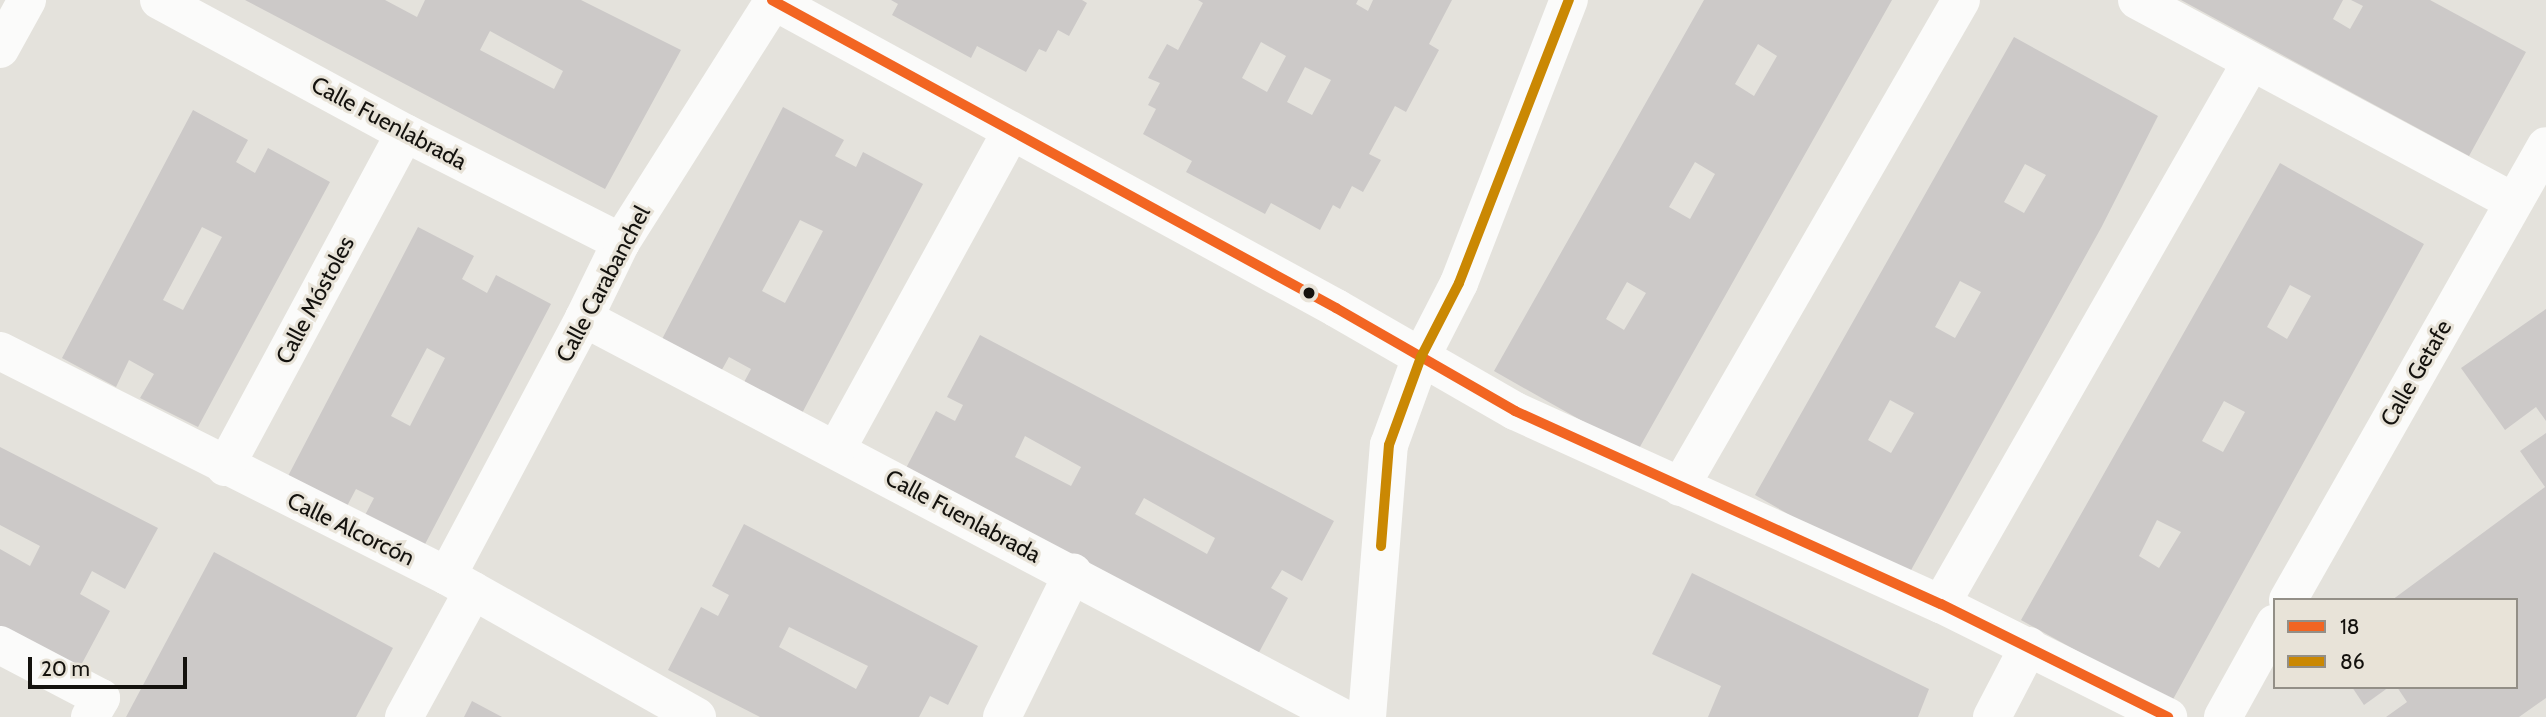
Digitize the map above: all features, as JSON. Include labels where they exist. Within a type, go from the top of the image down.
[{"type":"street","points":[[0,49],[27,0]]},
{"type":"street","name":"Calle Fuenlabrada","points":[[159,0],[405,133],[621,242]]},
{"type":"street","points":[[773,0],[1422,357],[1515,411],[1941,604],[2168,717]]},
{"type":"street","name":"Calle Carabanchel","points":[[404,717],[460,584],[621,242],[773,0]]},
{"type":"street","points":[[1367,717],[1389,445],[1422,357],[1459,283],[1569,0]]},
{"type":"street","points":[[2137,0],[2513,202]]},
{"type":"street","points":[[1680,487],[1953,15]]},
{"type":"street","points":[[1941,604],[2251,62]]},
{"type":"street","points":[[836,450],[1011,132]]},
{"type":"street","name":"Calle Móstoles","points":[[225,467],[405,133]]},
{"type":"street","name":"Calle Getafe","points":[[2289,598],[2546,146]]},
{"type":"street","name":"Calle Fuenlabrada","points":[[584,318],[1073,573],[1341,717]]},
{"type":"street","name":"Calle Alcorcón","points":[[0,351],[460,584],[697,717]]},
{"type":"street","points":[[1002,717],[1073,573]]},
{"type":"street","points":[[2223,717],[2273,627]]},
{"type":"street","points":[[0,645],[96,707]]},
{"type":"street","points":[[1992,717],[2029,646]]},
{"type":"building","points":[[245,0],[385,0],[417,17],[425,0],[581,0],[681,50],[605,189]],"holes":[[[490,31],[563,71],[554,89],[480,50]]]},
{"type":"building","points":[[891,0],[1082,0],[1087,3],[1069,36],[1058,30],[1046,52],[1039,49],[1026,72],[977,46],[971,58],[892,15],[898,4]]},
{"type":"building","points":[[1198,0],[1358,0],[1356,4],[1368,11],[1373,0],[1452,0],[1429,44],[1439,50],[1406,112],[1395,106],[1369,154],[1381,160],[1363,192],[1352,186],[1340,209],[1333,205],[1320,230],[1271,203],[1265,214],[1186,172],[1192,161],[1143,134],[1156,109],[1148,105],[1160,83],[1148,78],[1167,44],[1178,50],[1203,3]],"holes":[[[1261,42],[1286,56],[1267,92],[1242,78]],[[1305,67],[1331,80],[1312,115],[1287,102]]]},
{"type":"building","points":[[1704,0],[1892,0],[1637,452],[1494,371]],"holes":[[[1758,44],[1777,56],[1754,96],[1735,84]],[[1695,162],[1715,174],[1690,219],[1669,207]],[[1627,282],[1646,293],[1624,330],[1606,319]]]},
{"type":"building","points":[[2181,0],[2343,0],[2333,19],[2350,29],[2363,6],[2351,0],[2430,0],[2526,52],[2469,156]]},
{"type":"building","points":[[2014,37],[2158,116],[2101,228],[1905,581],[1755,495]],"holes":[[[2025,164],[2046,175],[2024,213],[2004,202]],[[1960,281],[1981,292],[1955,338],[1935,327]],[[1890,400],[1914,413],[1891,453],[1868,440]]]},
{"type":"building","points":[[783,107],[844,140],[835,156],[856,167],[863,152],[923,184],[800,417],[742,386],[751,369],[729,357],[719,375],[660,343]],"holes":[[[800,220],[823,231],[785,303],[762,291]]]},
{"type":"building","points":[[193,110],[248,140],[236,162],[255,173],[268,148],[330,182],[198,427],[140,398],[154,374],[129,360],[116,387],[62,358]],"holes":[[[202,227],[222,237],[183,310],[163,300]]]},
{"type":"building","points":[[2280,163],[2424,244],[2171,703],[2021,620]],"holes":[[[2290,285],[2311,296],[2287,339],[2267,327]],[[2224,401],[2245,412],[2223,452],[2202,441]],[[2157,520],[2181,532],[2159,568],[2139,556]]]},
{"type":"building","points":[[418,227],[474,256],[462,279],[487,293],[496,275],[551,304],[423,548],[364,517],[374,498],[356,489],[346,508],[287,478]],"holes":[[[427,348],[445,358],[410,426],[391,416]]]},
{"type":"building","points":[[2546,309],[2546,421],[2536,407],[2505,430],[2461,368]]},
{"type":"building","points":[[980,335],[1334,521],[1302,581],[1282,570],[1271,588],[1288,598],[1256,658],[905,470],[936,411],[955,421],[963,405],[947,397]],"holes":[[[1025,436],[1081,467],[1071,486],[1015,457]],[[1144,498],[1215,538],[1207,554],[1135,514]]]},
{"type":"building","points":[[2546,433],[2546,698],[2519,717],[2386,717],[2407,702],[2398,689],[2518,689],[2518,598],[2395,598],[2545,487],[2520,451]]},
{"type":"building","points":[[0,447],[158,528],[125,589],[92,571],[80,594],[110,611],[79,669],[0,627],[0,549],[30,566],[40,546],[0,525]]},
{"type":"building","points":[[744,524],[978,646],[948,705],[930,696],[919,717],[760,717],[668,670],[701,607],[718,616],[729,595],[712,586]],"holes":[[[789,627],[868,666],[856,689],[779,647]]]},
{"type":"building","points":[[214,552],[393,648],[356,717],[126,717]]},
{"type":"building","points":[[1692,573],[1929,689],[1918,717],[1708,717],[1721,686],[1652,654]]},
{"type":"building","points":[[2353,689],[2386,689],[2364,705]]},
{"type":"building","points":[[472,701],[502,717],[464,717]]},
{"type":"transit line","name":"18","points":[[772,0],[1336,308],[1515,411],[1941,604],[2168,717]]},
{"type":"transit line","name":"86","points":[[1381,546],[1389,445],[1421,357],[1459,283],[1569,0]]}]
